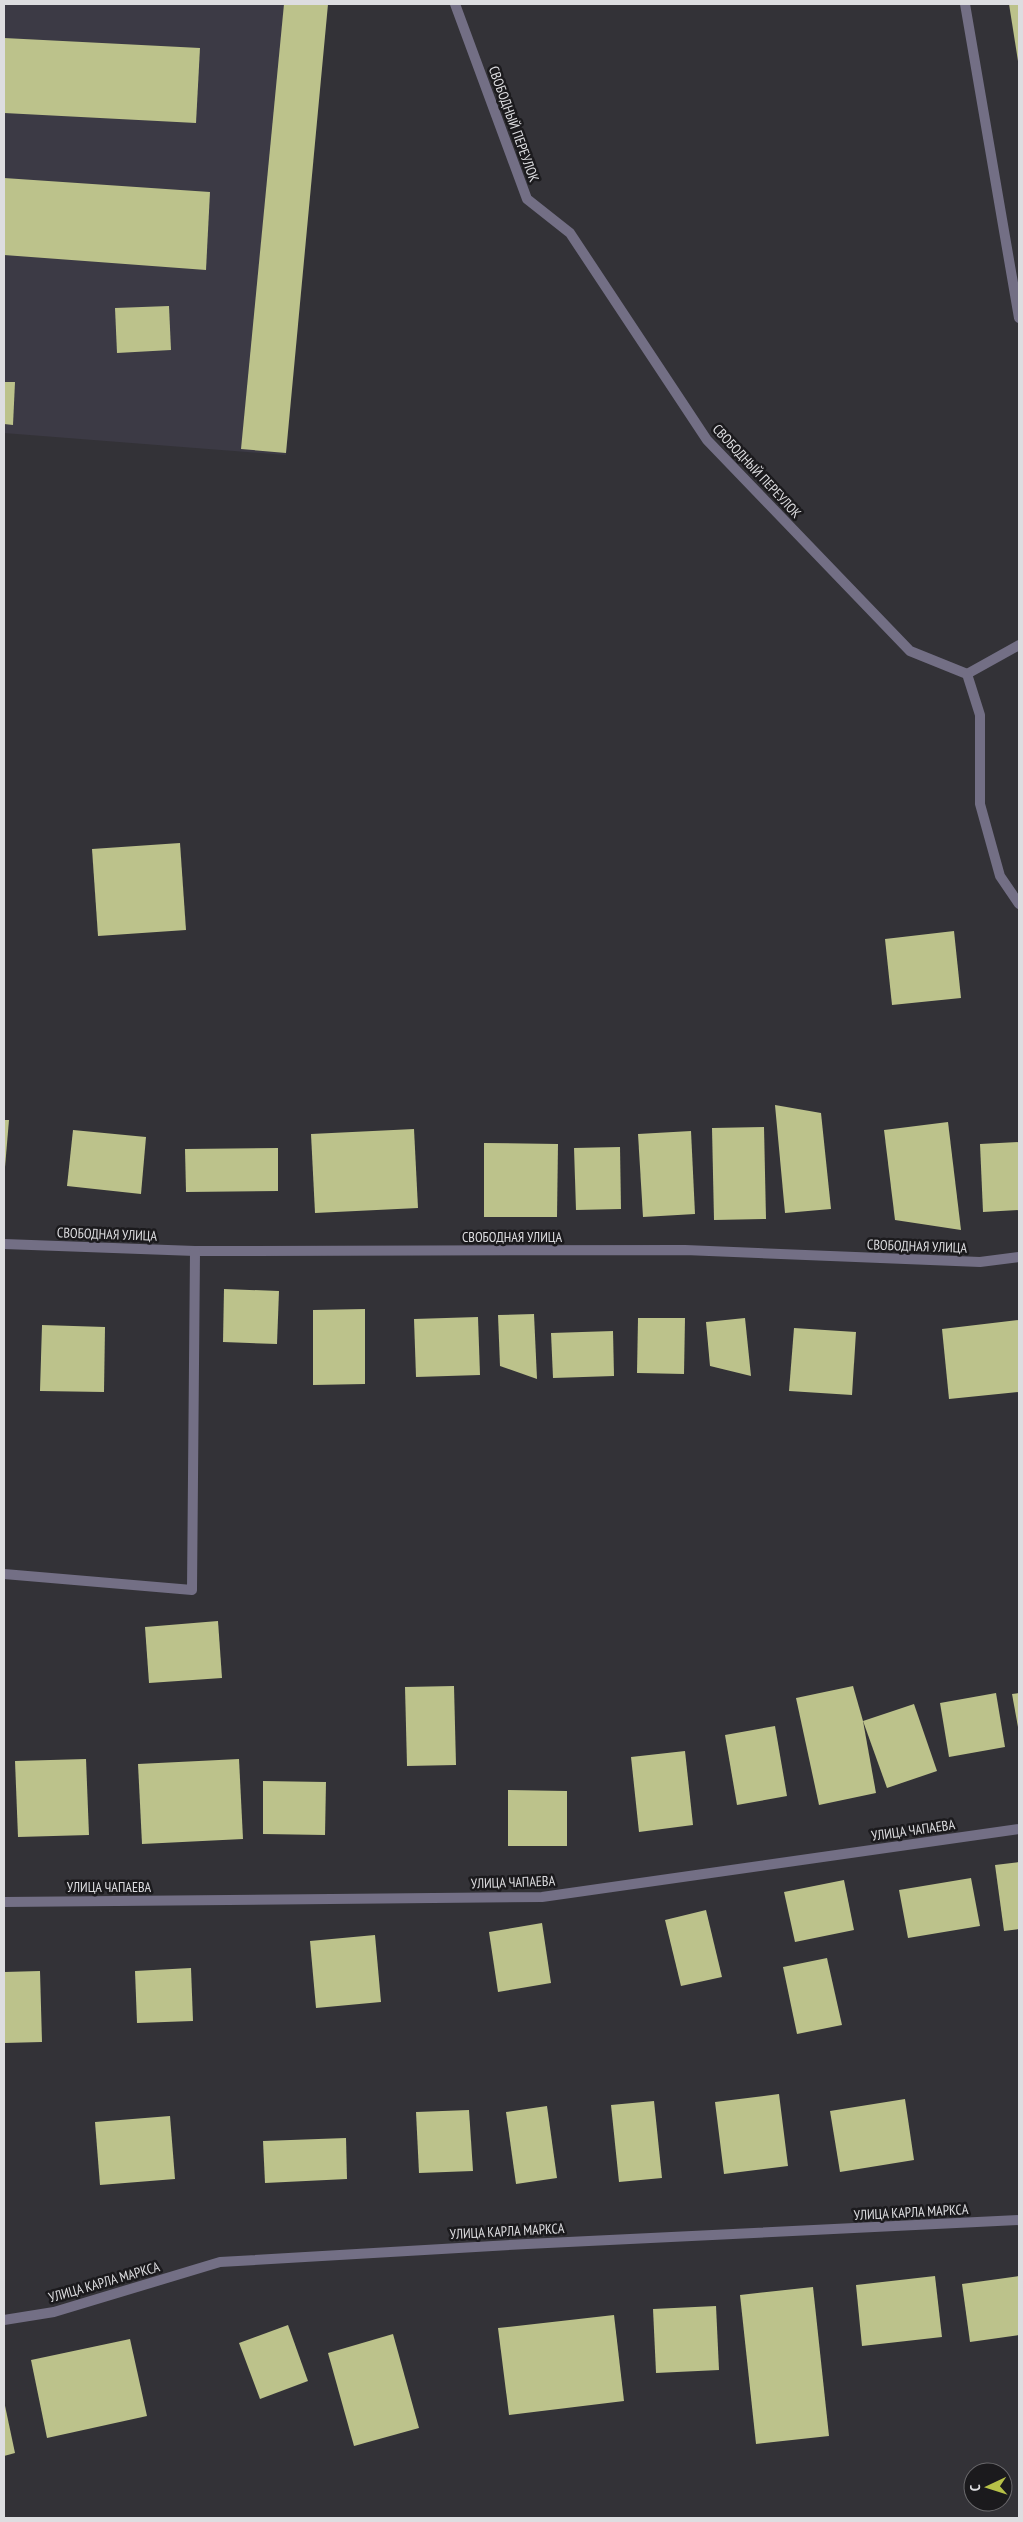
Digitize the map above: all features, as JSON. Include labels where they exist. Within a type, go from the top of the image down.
[{"type":"street","name":"СВОБОДНЫЙ ПЕРЕУЛОК","points":[[455,4],[527,200],[570,233],[708,440],[910,651],[967,674]]},
{"type":"street","points":[[965,4],[1019,318]]},
{"type":"street","points":[[1019,645],[967,674],[980,715],[980,804],[1000,876],[1019,904]]},
{"type":"street","name":"СВОБОДНАЯ УЛИЦА","points":[[4,1244],[194,1251],[685,1250],[980,1262],[1019,1257]]},
{"type":"street","points":[[4,1574],[192,1590],[194,1251]]},
{"type":"street","name":"УЛИЦА ЧАПАЕВА","points":[[4,1902],[542,1897],[1019,1829]]},
{"type":"street","name":"УЛИЦА КАРЛА МАРКСА","points":[[4,2320],[54,2312],[220,2262],[517,2244],[1019,2220]]},
{"type":"shaded area","points":[[4,4],[328,4],[286,455],[4,433]]},
{"type":"building","points":[[284,4],[328,4],[286,453],[241,449]]},
{"type":"building","points":[[1009,4],[1019,4],[1019,61],[1018,61]]},
{"type":"building","points":[[4,38],[200,48],[196,123],[4,113]]},
{"type":"building","points":[[4,178],[210,192],[206,270],[4,255]]},
{"type":"building","points":[[169,306],[171,350],[117,353],[115,308]]},
{"type":"building","points":[[4,382],[15,382],[13,425],[4,424]]},
{"type":"building","points":[[180,843],[186,930],[98,936],[92,849]]},
{"type":"building","points":[[954,931],[961,998],[892,1005],[885,939]]},
{"type":"building","points":[[775,1105],[821,1113],[831,1209],[785,1213]]},
{"type":"building","points":[[4,1120],[9,1120],[5,1167],[4,1167]]},
{"type":"building","points":[[948,1122],[961,1230],[895,1220],[884,1130]]},
{"type":"building","points":[[764,1127],[766,1219],[714,1220],[712,1128]]},
{"type":"building","points":[[414,1129],[418,1208],[315,1213],[311,1134]]},
{"type":"building","points":[[73,1130],[146,1137],[141,1194],[67,1186]]},
{"type":"building","points":[[691,1131],[695,1214],[643,1217],[638,1134]]},
{"type":"building","points":[[1019,1142],[1019,1210],[983,1212],[980,1144]]},
{"type":"building","points":[[484,1143],[558,1144],[557,1217],[484,1217]]},
{"type":"building","points":[[620,1147],[621,1209],[576,1210],[574,1148]]},
{"type":"building","points":[[278,1148],[278,1191],[186,1192],[185,1149]]},
{"type":"building","points":[[224,1289],[279,1291],[277,1344],[223,1342]]},
{"type":"building","points":[[365,1309],[365,1384],[313,1385],[313,1310]]},
{"type":"building","points":[[534,1314],[537,1379],[500,1366],[498,1315]]},
{"type":"building","points":[[478,1317],[480,1375],[416,1377],[414,1319]]},
{"type":"building","points":[[638,1318],[685,1318],[684,1374],[637,1373]]},
{"type":"building","points":[[745,1318],[751,1376],[710,1366],[706,1322]]},
{"type":"building","points":[[1019,1320],[1019,1392],[949,1399],[942,1329]]},
{"type":"building","points":[[42,1325],[105,1327],[104,1392],[40,1391]]},
{"type":"building","points":[[794,1328],[856,1332],[852,1395],[789,1391]]},
{"type":"building","points":[[613,1331],[614,1376],[553,1378],[551,1333]]},
{"type":"building","points":[[218,1621],[222,1678],[149,1683],[145,1627]]},
{"type":"building","points":[[454,1686],[456,1765],[407,1766],[405,1687]]},
{"type":"building","points":[[853,1686],[863,1721],[876,1793],[819,1805],[796,1698]]},
{"type":"building","points":[[996,1693],[1005,1747],[949,1757],[940,1703]]},
{"type":"building","points":[[1019,1693],[1019,1727],[1018,1727],[1012,1694]]},
{"type":"building","points":[[914,1704],[937,1771],[887,1788],[863,1721]]},
{"type":"building","points":[[775,1726],[787,1796],[737,1805],[725,1735]]},
{"type":"building","points":[[685,1751],[693,1825],[639,1832],[631,1757]]},
{"type":"building","points":[[86,1759],[89,1835],[18,1837],[15,1761]]},
{"type":"building","points":[[239,1759],[243,1839],[142,1844],[138,1764]]},
{"type":"building","points":[[263,1781],[326,1782],[325,1835],[263,1834]]},
{"type":"building","points":[[508,1790],[567,1791],[567,1846],[508,1846]]},
{"type":"building","points":[[1019,1862],[1019,1929],[1004,1931],[995,1865]]},
{"type":"building","points":[[971,1878],[980,1926],[908,1938],[899,1890]]},
{"type":"building","points":[[844,1880],[854,1930],[795,1942],[784,1892]]},
{"type":"building","points":[[706,1910],[722,1977],[681,1986],[665,1920]]},
{"type":"building","points":[[542,1923],[551,1983],[498,1992],[489,1932]]},
{"type":"building","points":[[375,1935],[381,2002],[316,2008],[310,1941]]},
{"type":"building","points":[[827,1958],[842,2025],[797,2034],[783,1967]]},
{"type":"building","points":[[191,1968],[193,2021],[137,2023],[135,1971]]},
{"type":"building","points":[[40,1971],[42,2042],[4,2043],[4,1972]]},
{"type":"building","points":[[779,2094],[788,2166],[724,2174],[715,2102]]},
{"type":"building","points":[[905,2099],[914,2160],[840,2172],[830,2111]]},
{"type":"building","points":[[654,2101],[662,2178],[619,2182],[611,2105]]},
{"type":"building","points":[[547,2106],[557,2178],[516,2184],[506,2112]]},
{"type":"building","points":[[469,2110],[473,2171],[419,2173],[416,2112]]},
{"type":"building","points":[[170,2116],[175,2179],[100,2185],[95,2122]]},
{"type":"building","points":[[346,2138],[347,2179],[265,2183],[263,2141]]},
{"type":"building","points":[[935,2276],[942,2337],[862,2346],[856,2285]]},
{"type":"building","points":[[1019,2276],[1019,2335],[970,2342],[962,2284]]},
{"type":"building","points":[[813,2287],[829,2436],[756,2444],[740,2295]]},
{"type":"building","points":[[716,2306],[719,2370],[656,2373],[653,2309]]},
{"type":"building","points":[[614,2315],[624,2401],[509,2415],[498,2328]]},
{"type":"building","points":[[288,2325],[308,2381],[260,2399],[239,2343]]},
{"type":"building","points":[[393,2334],[419,2428],[354,2446],[328,2353]]},
{"type":"building","points":[[130,2339],[147,2416],[47,2438],[31,2360]]},
{"type":"building","points":[[4,2401],[15,2453],[4,2456]]}]
